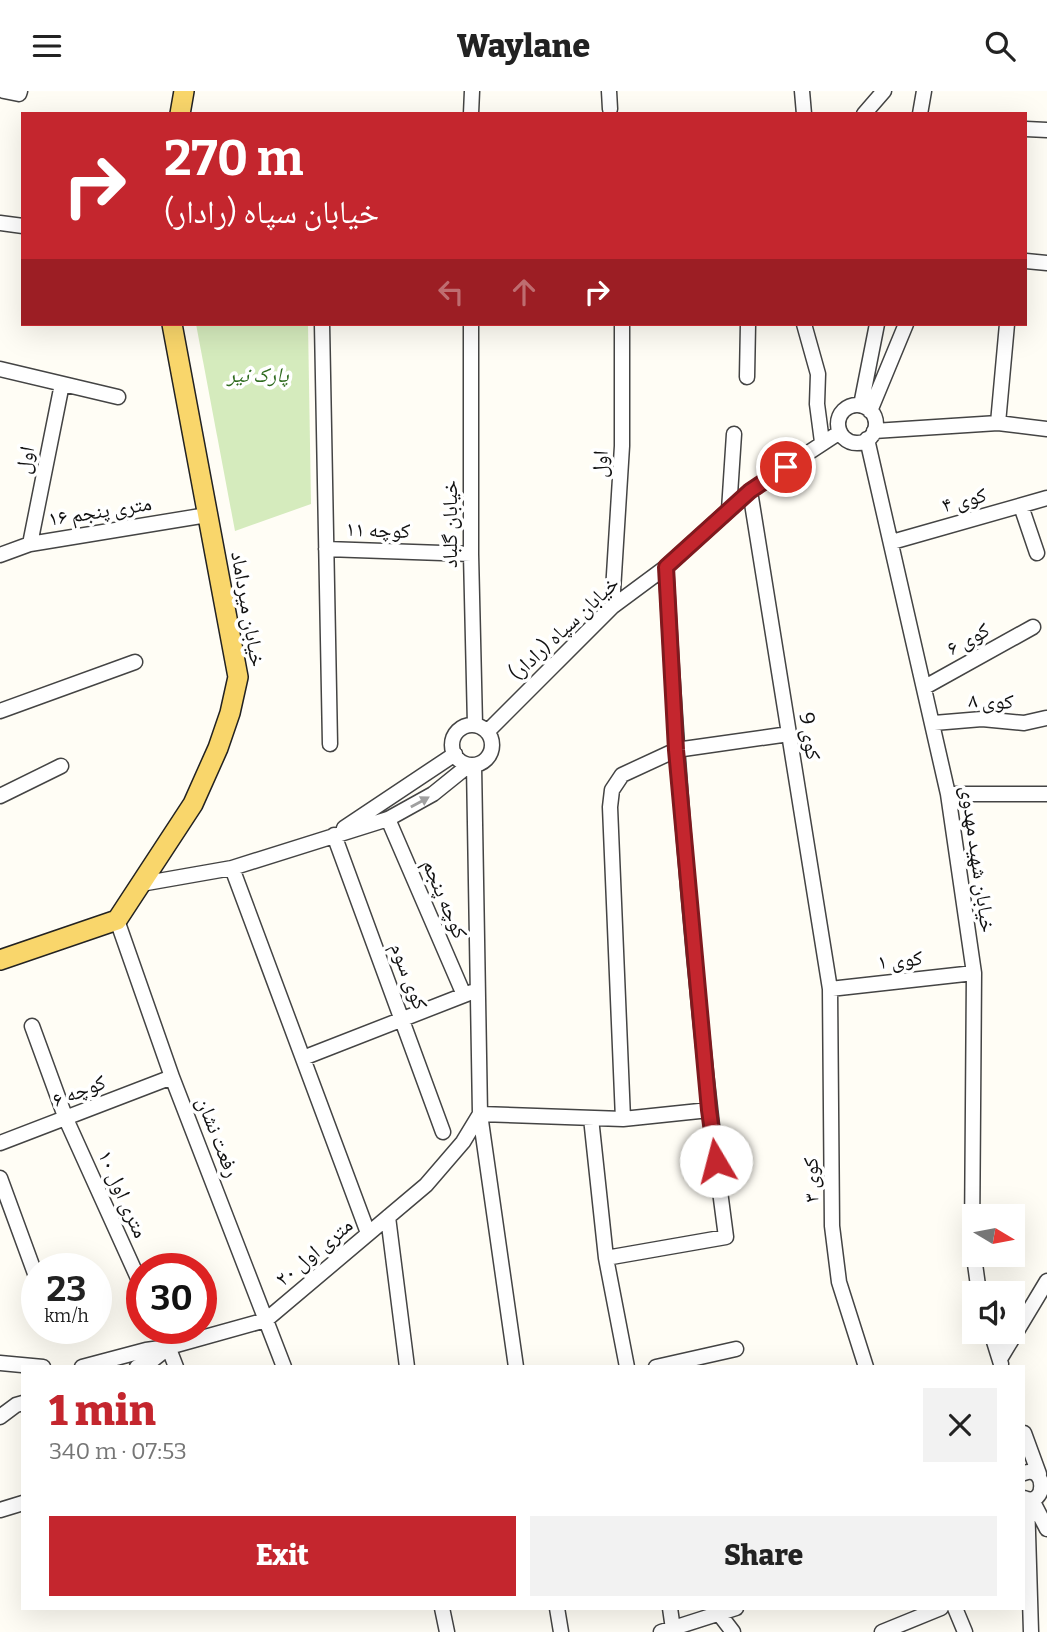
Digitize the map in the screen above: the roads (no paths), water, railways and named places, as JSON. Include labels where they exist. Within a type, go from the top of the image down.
[{"type":"main road","points":[[180,112],[184,91]]},
{"type":"main road","name":"خیابان میرداماد","points":[[117,920],[193,804],[218,748],[238,677],[172,326]]},
{"type":"main road","points":[[0,960],[117,920]]},
{"type":"street","points":[[4,91],[19,93]]},
{"type":"street","points":[[471,112],[472,91]]},
{"type":"street","points":[[609,91],[610,109]]},
{"type":"street","points":[[802,91],[804,112]]},
{"type":"street","points":[[866,112],[884,91]]},
{"type":"street","points":[[920,112],[924,91]]},
{"type":"street","points":[[1027,129],[1047,131]]},
{"type":"street","points":[[0,223],[21,226]]},
{"type":"street","points":[[1027,261],[1047,263]]},
{"type":"street","points":[[322,326],[330,744]]},
{"type":"street","name":"خیابان گلباد","points":[[471,326],[471,554],[481,728]]},
{"type":"street","name":"اول","points":[[612,607],[622,446],[622,326]]},
{"type":"street","points":[[747,377],[748,326]]},
{"type":"street","points":[[805,326],[818,374],[817,404],[822,442]]},
{"type":"street","points":[[871,435],[875,420],[866,408],[877,326]]},
{"type":"street","points":[[866,408],[905,326]]},
{"type":"street","points":[[998,423],[1007,326]]},
{"type":"street","points":[[0,369],[118,397]]},
{"type":"street","name":"اول","points":[[30,544],[62,384]]},
{"type":"street","points":[[866,408],[849,407],[840,415],[840,432],[849,441],[862,442],[871,435],[998,423],[1047,429]]},
{"type":"street","name":"خیابان سپاه (رادار)","points":[[481,728],[612,607],[666,567],[750,491],[840,432]]},
{"type":"street","points":[[729,510],[734,434]]},
{"type":"street","name":"خیابان شهید مهدوی","points":[[871,435],[948,794],[974,973],[972,1241],[977,1281]]},
{"type":"street","name":"کوی 9","points":[[750,491],[830,989]]},
{"type":"street","name":"کوی ۴","points":[[892,541],[1047,498]]},
{"type":"street","points":[[1021,506],[1037,553]]},
{"type":"street","name":"۱۶ متری پنجم","points":[[0,555],[30,544],[208,515]]},
{"type":"street","name":"کوچه ۱۱","points":[[326,549],[471,554]]},
{"type":"street","points":[[606,1258],[726,1237],[709,1110],[676,750],[666,567]]},
{"type":"street","name":"کوی ۶","points":[[925,687],[1033,627]]},
{"type":"street","points":[[0,711],[135,662]]},
{"type":"street","name":"کوی ۸","points":[[934,723],[982,719],[1024,723],[1046,718]]},
{"type":"street","points":[[141,884],[232,868],[388,819],[433,794],[489,756],[491,739],[481,728],[466,726],[454,737],[452,746],[460,761],[472,765]]},
{"type":"street","points":[[623,1119],[610,807],[612,790],[622,775],[676,750],[789,734]]},
{"type":"street","points":[[334,835],[455,754]]},
{"type":"street","points":[[472,765],[480,988],[480,1114],[516,1365]]},
{"type":"street","points":[[0,796],[61,766]]},
{"type":"street","points":[[948,794],[1047,795]]},
{"type":"street","name":"کوچه پنجم","points":[[388,819],[464,995]]},
{"type":"street","name":"کوی سوم","points":[[334,835],[443,1132]]},
{"type":"street","points":[[232,868],[368,1233]]},
{"type":"street","name":"رفعت نشان","points":[[117,920],[172,1077],[283,1365]]},
{"type":"street","name":"کوی ۱","points":[[830,989],[974,973]]},
{"type":"street","points":[[303,1058],[480,988]]},
{"type":"street","name":"کوی ۳","points":[[830,989],[832,1226],[839,1282],[865,1365]]},
{"type":"street","name":"۱۰ متری اول","points":[[32,1026],[66,1119],[127,1253]]},
{"type":"street","name":"کوچه ۶","points":[[0,1143],[172,1077]]},
{"type":"street","points":[[480,1114],[623,1119],[709,1110]]},
{"type":"street","name":"۲۰ متری اول","points":[[142,1365],[169,1347],[266,1320],[426,1185],[463,1142],[480,1114]]},
{"type":"street","points":[[591,1118],[606,1258],[627,1365]]},
{"type":"street","points":[[0,1178],[27,1253]]},
{"type":"street","points":[[388,1217],[407,1365]]},
{"type":"street","points":[[1001,1363],[1047,1281]]},
{"type":"street","points":[[168,1344],[175,1365]]},
{"type":"street","points":[[995,1344],[1001,1363]]},
{"type":"street","points":[[90,1365],[146,1350],[169,1347]]},
{"type":"street","points":[[673,1365],[707,1361],[736,1349]]},
{"type":"street","points":[[0,1363],[22,1365]]},
{"type":"street","points":[[0,1417],[21,1404]]},
{"type":"street","points":[[1025,1435],[1044,1481],[1044,1493],[1027,1500]]},
{"type":"street","points":[[1025,1473],[1034,1471],[1044,1481]]},
{"type":"street","points":[[1027,1500],[1047,1529]]},
{"type":"street","points":[[1027,1500],[1031,1632]]},
{"type":"street","points":[[1,1506],[21,1503]]},
{"type":"street","points":[[442,1610],[447,1632]]},
{"type":"street","points":[[556,1610],[561,1632]]},
{"type":"street","points":[[670,1610],[667,1631],[731,1610]]},
{"type":"street","points":[[882,1632],[936,1610]]},
{"type":"street","points":[[955,1610],[965,1632]]},
{"type":"street","points":[[718,1632],[720,1615]]},
{"type":"street","points":[[720,1615],[733,1632]]},
{"type":"park label","name":"پارک نیر","points":[[258,375]]}]
